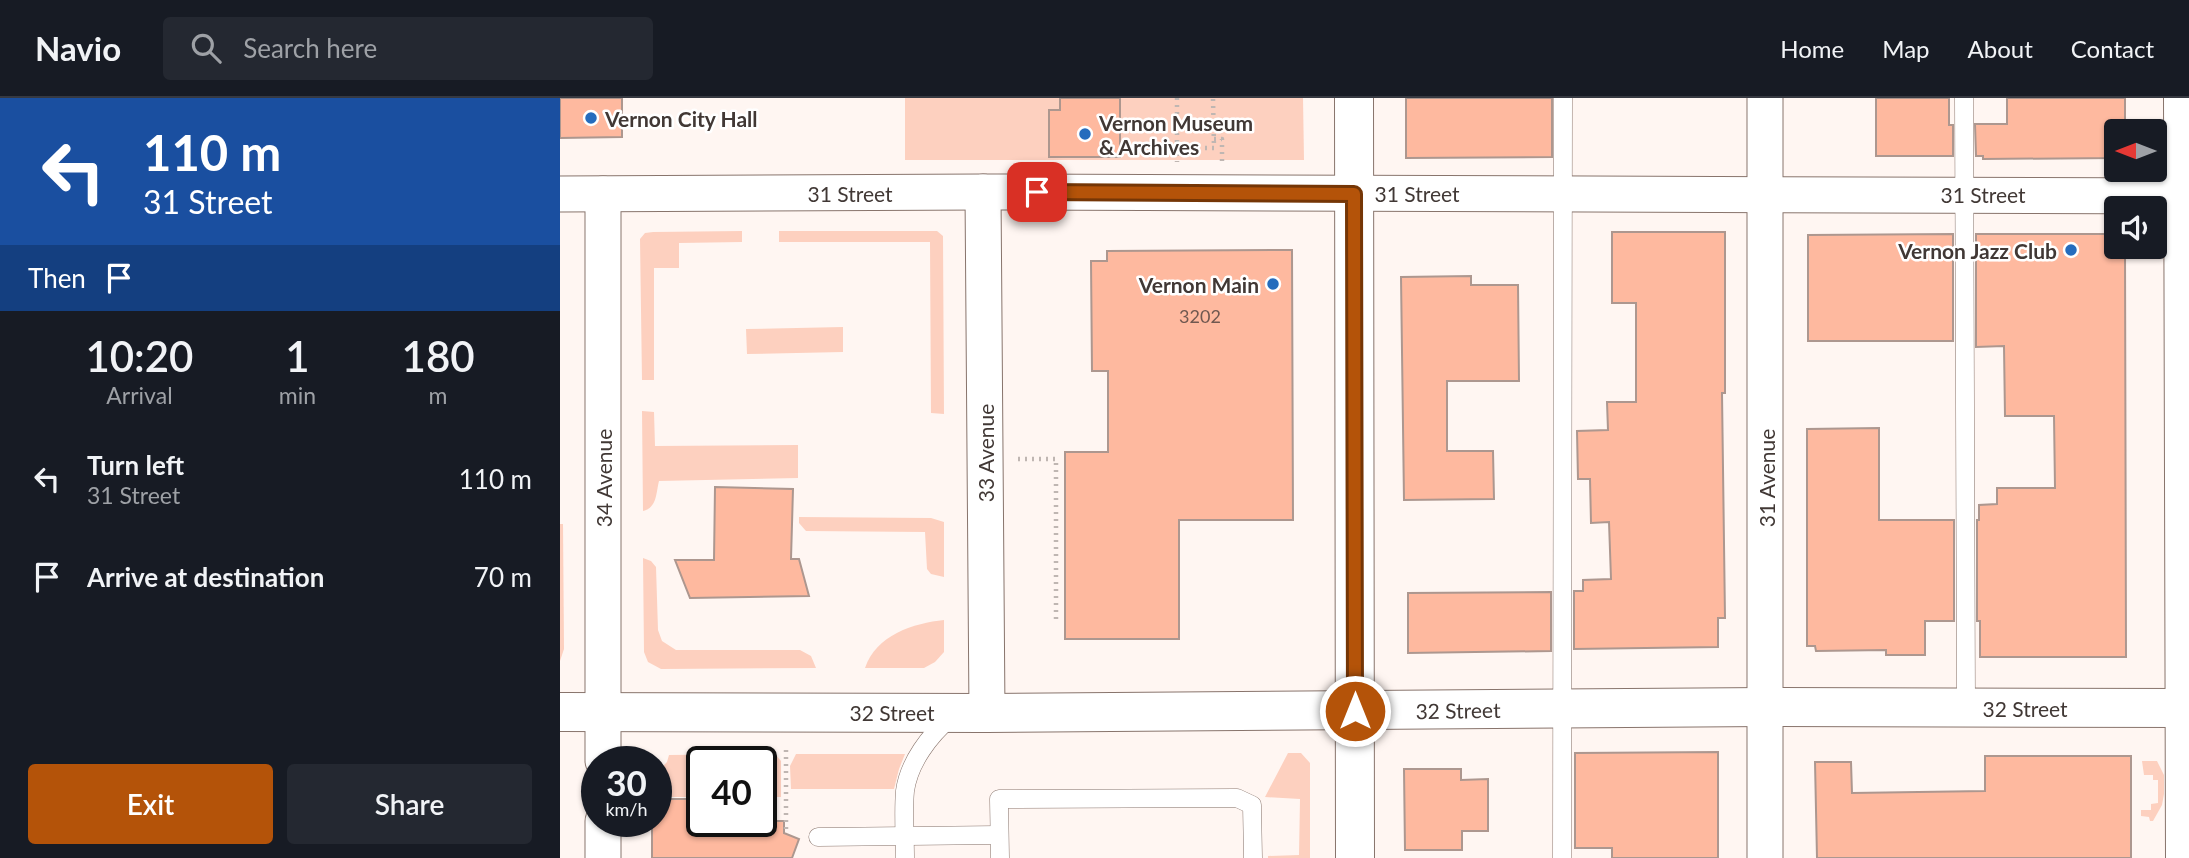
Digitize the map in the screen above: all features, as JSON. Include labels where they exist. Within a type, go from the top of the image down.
[{"type":"main road","points":[[1354,98],[1355,858]]},
{"type":"main road","points":[[2183,98],[2186,196],[2185,858]]},
{"type":"main road","name":"32 Street","points":[[560,712],[2187,708]]},
{"type":"street","name":"31 Avenue","points":[[1765,98],[1765,858]]},
{"type":"street","name":"31 Street","points":[[560,194],[983,192],[2186,196]]},
{"type":"street","name":"33 Avenue","points":[[972,713],[983,192]]},
{"type":"street","name":"34 Avenue","points":[[603,194],[603,746]]},
{"type":"street","points":[[603,837],[603,858]]},
{"type":"lane","points":[[1562,858],[1563,98]]},
{"type":"lane","points":[[1964,98],[1966,708]]},
{"type":"lane","points":[[905,858],[905,791],[912,767],[935,731],[972,713]]},
{"type":"lane","points":[[1000,858],[999,799],[1237,798],[1252,805],[1252,858]]},
{"type":"lane","points":[[818,836],[999,835]]},
{"type":"path","points":[[1177,98],[1177,163]]},
{"type":"path","points":[[1177,148],[1214,148],[1213,98]]},
{"type":"path","points":[[1214,139],[1222,139],[1222,163]]},
{"type":"path","points":[[1013,459],[1056,459],[1056,620]]},
{"type":"path","points":[[786,750],[786,829]]},
{"type":"shaded area","points":[[905,98],[1303,98],[1304,160],[905,160]]},
{"type":"shaded area","points":[[742,231],[742,242],[679,243],[679,268],[654,268],[654,380],[642,380],[640,239],[645,233],[653,232]]},
{"type":"shaded area","points":[[779,231],[937,231],[943,236],[944,414],[931,413],[930,242],[779,242]]},
{"type":"shaded area","points":[[843,327],[843,352],[747,354],[746,329]]},
{"type":"shaded area","points":[[642,411],[654,412],[655,446],[798,445],[798,478],[659,481],[651,507],[643,511]]},
{"type":"shaded area","points":[[799,517],[931,518],[944,522],[944,577],[931,574],[927,569],[925,532],[806,531],[799,523]]},
{"type":"shaded area","points":[[560,524],[563,524],[564,649],[560,661]]},
{"type":"shaded area","points":[[643,558],[656,567],[658,630],[662,641],[676,650],[800,650],[811,656],[816,668],[661,669],[648,662],[644,652]]},
{"type":"shaded area","points":[[944,620],[944,652],[935,662],[924,668],[865,668],[870,657],[887,639],[921,624]]},
{"type":"shaded area","points":[[1288,753],[1301,753],[1310,763],[1310,858],[1268,858],[1299,855],[1300,799],[1265,797]]},
{"type":"shaded area","points":[[796,754],[905,754],[894,789],[791,789],[790,766]]},
{"type":"shaded area","points":[[672,755],[686,755],[686,797],[672,797]]},
{"type":"shaded area","points":[[777,756],[781,761],[781,797],[777,797]]},
{"type":"shaded area","points":[[2142,761],[2157,761],[2164,775],[2162,805],[2153,821],[2150,821],[2149,817],[2141,816],[2141,810],[2151,810],[2151,804],[2158,803],[2158,780],[2153,780],[2153,775],[2144,775]]},
{"type":"building","name":"Vernon City Hall","points":[[560,98],[622,98],[622,137],[560,138]]},
{"type":"building","name":"Vernon Museum & Archives","points":[[1060,98],[1120,98],[1120,157],[1049,157],[1049,110],[1060,110]]},
{"type":"building","points":[[1406,98],[1552,98],[1552,157],[1406,158]]},
{"type":"building","points":[[1876,98],[1949,98],[1949,125],[1953,125],[1953,156],[1876,156]]},
{"type":"building","points":[[2007,98],[2125,98],[2125,119],[2104,119],[2104,158],[1983,159],[1983,156],[1976,156],[1975,124],[2007,124]]},
{"type":"building","points":[[1612,232],[1725,232],[1725,393],[1722,393],[1725,618],[1718,618],[1718,647],[1574,649],[1574,591],[1583,591],[1583,580],[1611,579],[1609,522],[1591,523],[1590,479],[1578,479],[1577,431],[1608,430],[1607,402],[1636,402],[1636,303],[1612,303]]},
{"type":"building","points":[[1953,234],[1953,341],[1808,341],[1808,235]]},
{"type":"building","points":[[1976,234],[2104,234],[2104,259],[2125,259],[2126,657],[1980,657],[1980,621],[1977,621],[1979,505],[1997,504],[1997,488],[2055,488],[2054,416],[2005,416],[2004,346],[1976,347]]},
{"type":"building","points":[[1292,250],[1293,520],[1179,520],[1179,639],[1065,639],[1065,452],[1108,452],[1108,371],[1092,371],[1091,261],[1107,261],[1107,251]]},
{"type":"building","points":[[1471,276],[1471,285],[1518,285],[1519,381],[1447,381],[1447,451],[1493,451],[1494,499],[1404,500],[1401,277]]},
{"type":"building","points":[[1879,428],[1879,520],[1954,520],[1954,621],[1925,621],[1925,655],[1886,655],[1886,650],[1816,651],[1815,646],[1807,646],[1807,429]]},
{"type":"building","points":[[715,487],[793,489],[791,559],[799,559],[809,596],[690,598],[675,560],[714,560]]},
{"type":"building","points":[[1551,592],[1551,651],[1408,653],[1408,593]]},
{"type":"building","points":[[1718,752],[1718,858],[1612,858],[1612,848],[1575,848],[1575,753]]},
{"type":"building","points":[[1985,756],[2131,756],[2131,858],[1817,858],[1815,762],[1851,762],[1852,793],[1985,791]]},
{"type":"building","points":[[1404,769],[1461,769],[1461,780],[1488,779],[1488,831],[1462,831],[1462,850],[1405,850]]},
{"type":"building","points":[[672,799],[686,799],[686,837],[777,837],[777,821],[784,821],[784,833],[799,839],[792,858],[652,858],[652,837],[672,837]]},
{"type":"place","name":"Vernon City Hall","points":[[591,118]]},
{"type":"place","name":"Vernon Museum & Archives","points":[[1085,134]]},
{"type":"place","name":"Vernon Jazz Club","points":[[2071,250]]},
{"type":"place","name":"Vernon Main","points":[[1273,284]]},
{"type":"route","points":[[1037,192],[1354,194],[1355,711]]}]
